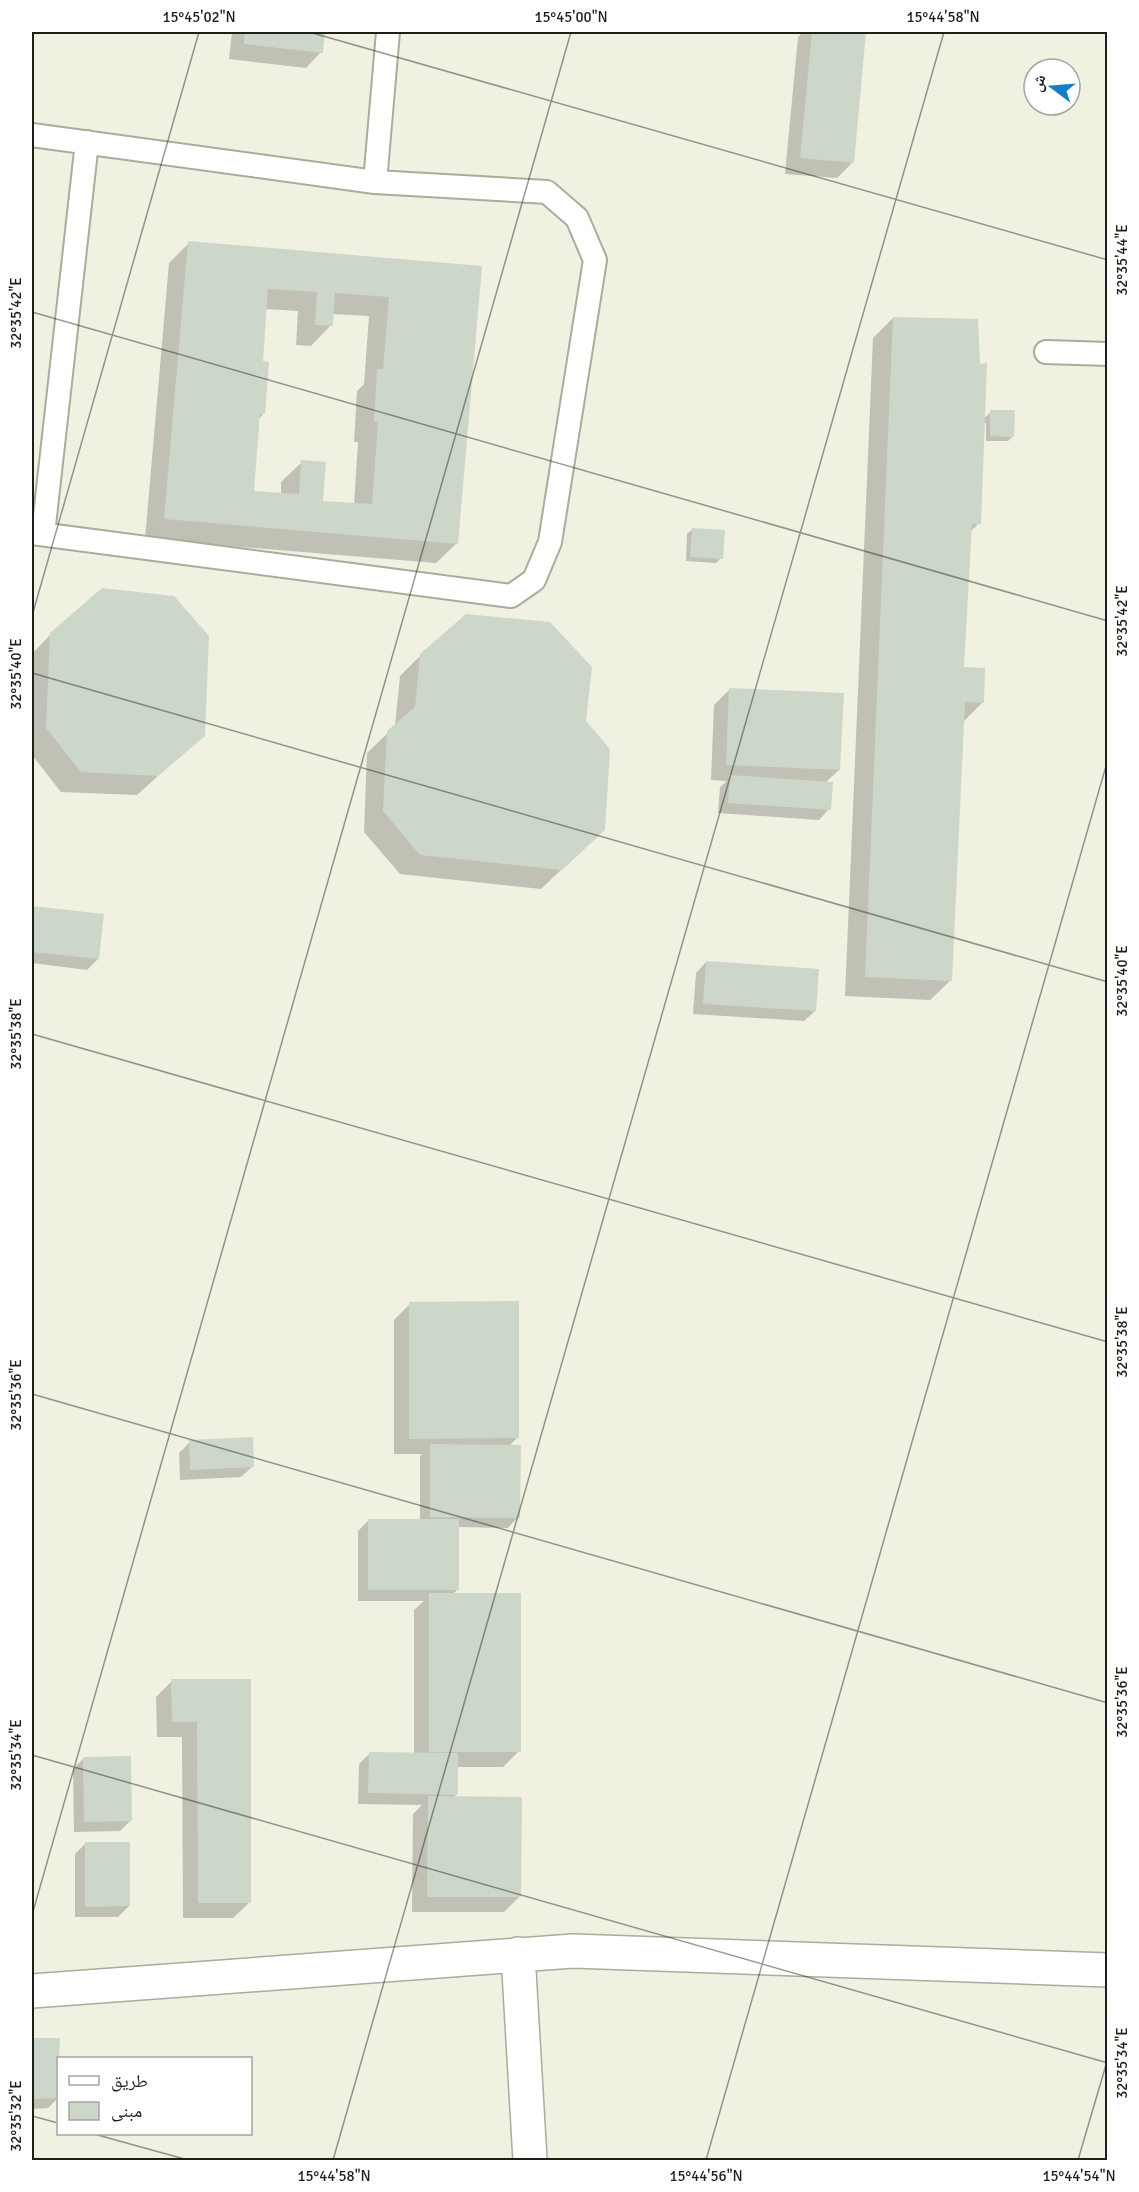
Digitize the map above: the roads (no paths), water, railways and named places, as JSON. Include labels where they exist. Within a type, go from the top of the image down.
[{"type":"street","points":[[32,1991],[573,1951],[1107,1970]]},
{"type":"street","points":[[518,1954],[530,2160]]},
{"type":"lane","points":[[375,182],[388,32]]},
{"type":"lane","points":[[32,135],[87,142],[375,182],[547,192],[577,218],[594,260],[550,542],[534,580],[511,596],[37,534],[87,142]]},
{"type":"lane","points":[[1046,352],[1107,354]]}]
